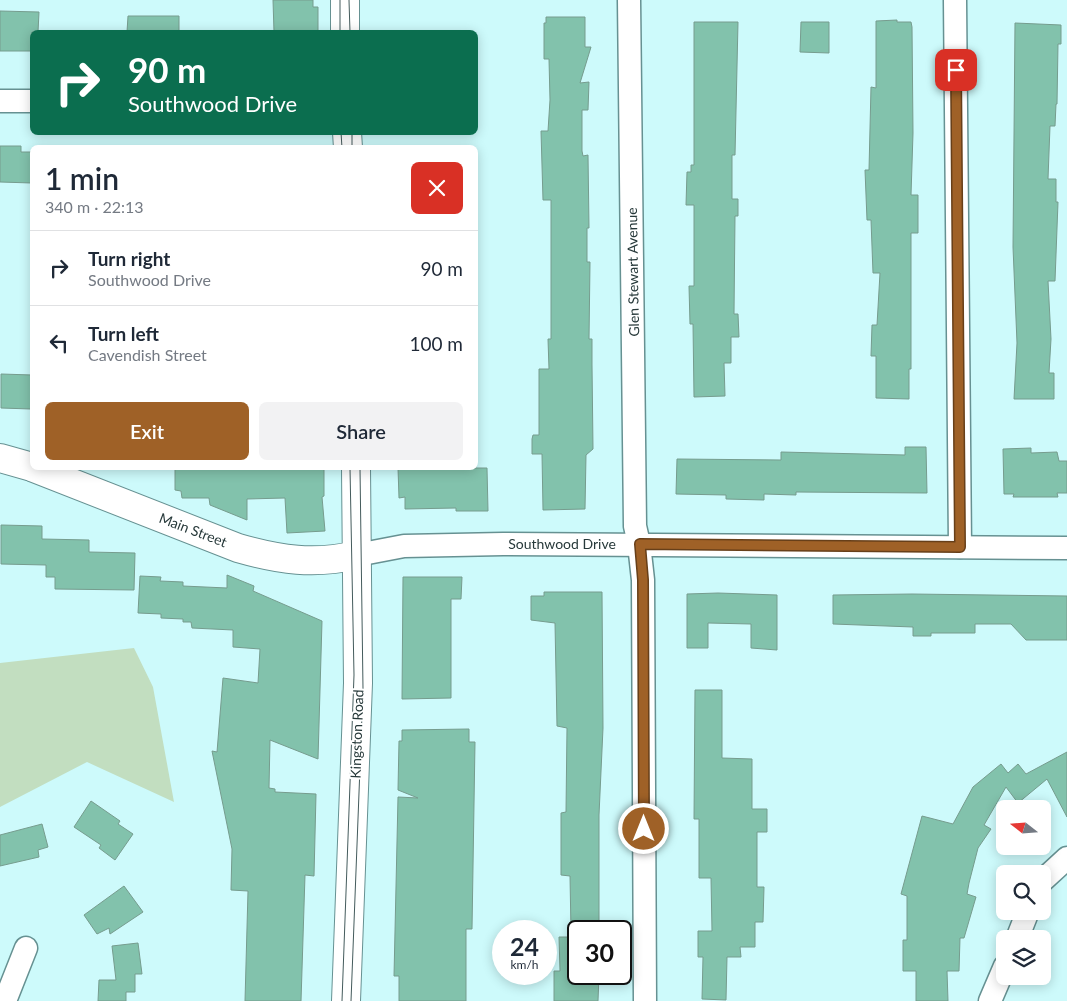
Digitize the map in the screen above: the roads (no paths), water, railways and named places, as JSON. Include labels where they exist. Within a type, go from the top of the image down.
[{"type":"main road","points":[[344,0],[345,30]]},
{"type":"main road","name":"Main Street","points":[[0,458],[30,466]]},
{"type":"main road","name":"Main Street","points":[[41,470],[238,548],[271,558],[315,562],[358,555]]},
{"type":"main road","name":"Kingston Road","points":[[346,1001],[356,762],[358,555],[356,470]]},
{"type":"street","name":"Glen Stewart Avenue","points":[[629,0],[635,526],[640,544],[643,580],[645,1001]]},
{"type":"street","points":[[955,0],[960,547]]},
{"type":"street","points":[[0,101],[30,101]]},
{"type":"street","name":"Southwood Drive","points":[[358,555],[404,546],[640,544],[1067,548]]},
{"type":"street","points":[[1051,873],[1067,858]]},
{"type":"street","points":[[5,1001],[26,948]]},
{"type":"street","points":[[990,1001],[997,985]]},
{"type":"tram line","points":[[340,0],[340,30]]},
{"type":"tram line","points":[[349,0],[350,30]]},
{"type":"tram line","points":[[341,135],[342,145]]},
{"type":"tram line","points":[[352,135],[352,145]]},
{"type":"tram line","points":[[342,1001],[354,675],[350,470]]},
{"type":"tram line","points":[[351,1001],[363,689],[360,470]]}]
